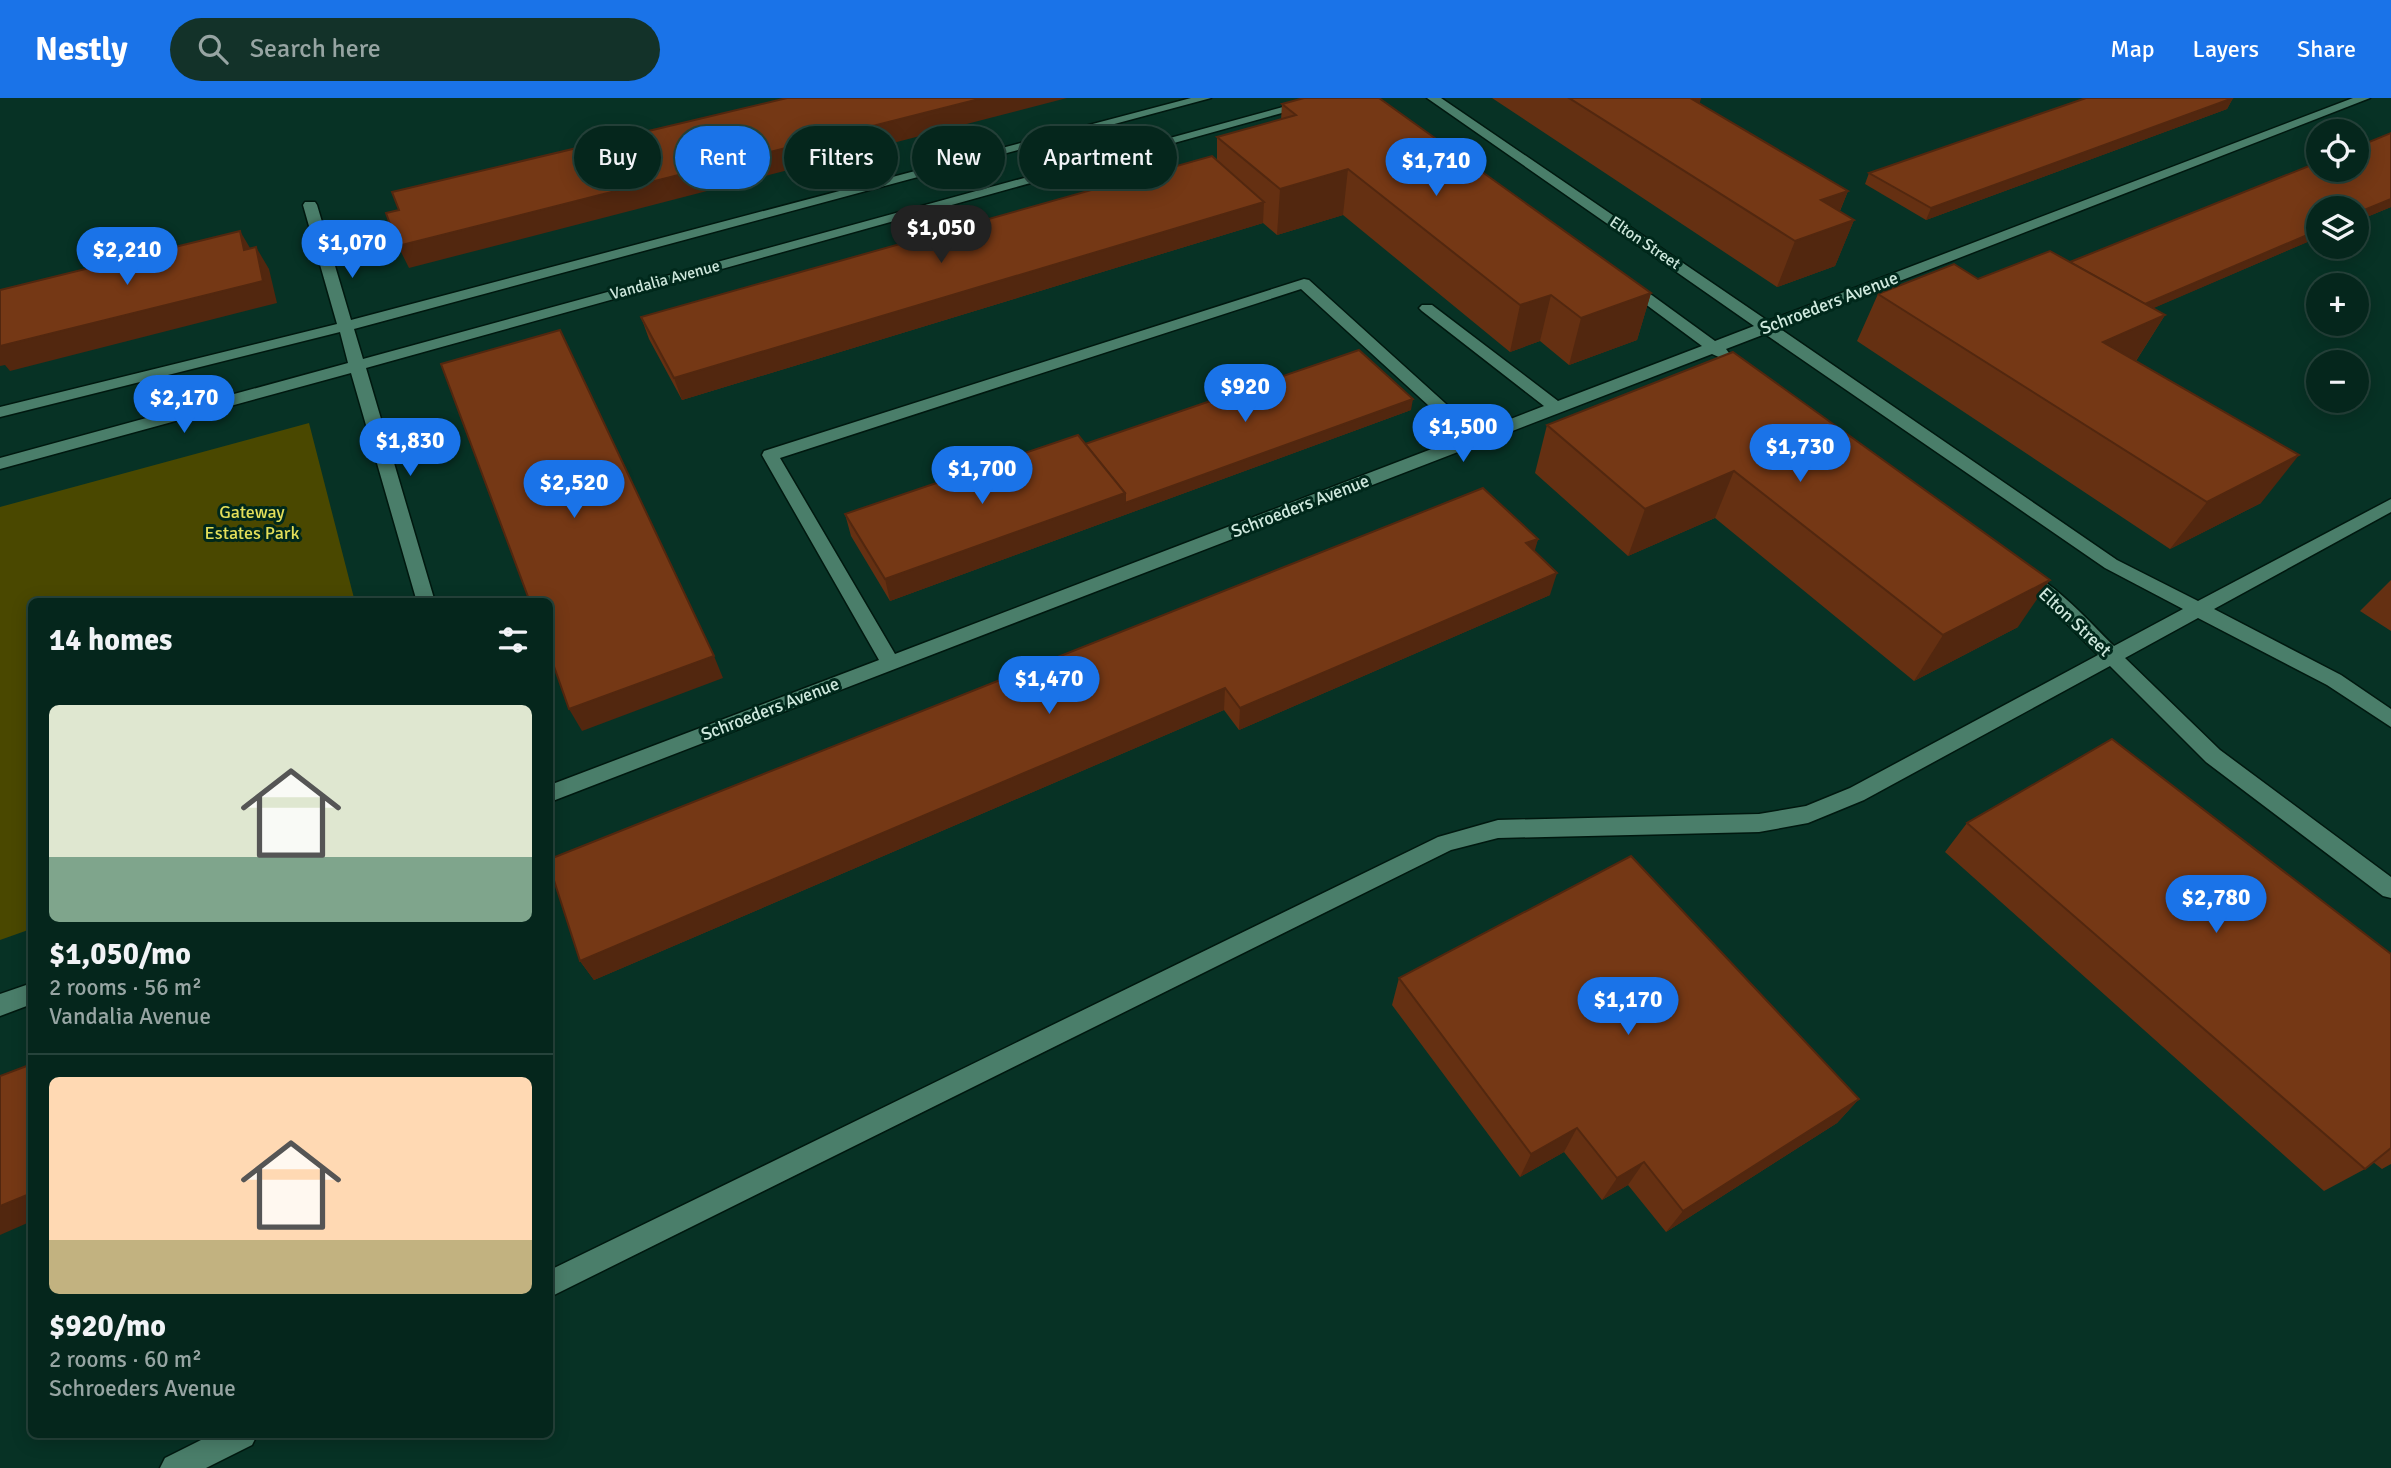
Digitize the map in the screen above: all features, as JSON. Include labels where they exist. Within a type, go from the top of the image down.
[{"type":"street","points":[[0,412],[346,326],[1205,98]]},
{"type":"street","name":"Vandalia Avenue","points":[[0,464],[1330,98]]},
{"type":"street","name":"Elton Street","points":[[1433,98],[2112,564],[2334,680],[2391,719]]},
{"type":"street","name":"Schroeders Avenue","points":[[553,793],[2364,98]]},
{"type":"street","points":[[310,205],[425,598]]},
{"type":"street","points":[[1608,271],[1733,362]]},
{"type":"street","points":[[891,663],[770,455],[1304,283],[1475,439]]},
{"type":"street","points":[[1427,308],[1557,408]]},
{"type":"street","points":[[553,1283],[1446,843],[1499,829],[1759,823],[1808,814],[1857,794],[2391,505]]},
{"type":"street","name":"Elton Street","points":[[2007,564],[2052,597],[2207,750],[2391,888]]},
{"type":"street","points":[[0,1005],[28,994]]},
{"type":"street","points":[[175,1468],[236,1438]]},
{"type":"green space","name":"Gateway Estates Park","points":[[309,423],[354,598],[28,598],[28,930],[0,940],[0,507]]},
{"type":"building","points":[[787,98],[983,98],[872,126],[784,126],[784,148],[770,152],[770,126],[675,126],[675,176],[661,179],[661,128]]},
{"type":"building","points":[[1304,98],[1379,98],[1651,293],[1581,318],[1551,295],[1520,305],[1348,169],[1280,189],[1217,137],[1296,115],[1282,104]]},
{"type":"building","points":[[1569,98],[1690,98],[1848,191],[1821,200],[1854,220],[1795,241]]},
{"type":"building","points":[[2086,98],[2233,98],[1931,208],[1869,173]]},
{"type":"building","points":[[2391,133],[2391,199],[2369,208],[2369,196],[2306,196],[2306,236],[2145,304],[2070,262],[2306,167],[2306,182],[2369,182],[2369,142]]},
{"type":"building","points":[[574,149],[574,189],[623,189],[398,246],[386,213],[399,210],[392,192]]},
{"type":"building","points":[[1212,156],[1264,202],[674,378],[641,317],[1095,189],[1177,189],[1177,166]]},
{"type":"building","points":[[240,231],[244,250],[256,247],[263,281],[0,346],[0,290]]},
{"type":"building","points":[[2050,251],[2165,315],[2103,342],[2299,455],[2207,502],[1878,294],[1954,264],[1978,279]]},
{"type":"building","points":[[560,330],[714,656],[569,709],[553,664],[553,598],[529,598],[441,364]]},
{"type":"building","points":[[1359,350],[1413,399],[1125,503],[1125,493],[1085,444]]},
{"type":"building","points":[[1733,352],[2050,580],[1943,635],[1734,471],[1645,509],[1547,425]]},
{"type":"building","points":[[1078,435],[1125,493],[885,579],[845,514]]},
{"type":"building","points":[[1483,488],[1538,539],[1526,543],[1557,573],[1240,708],[1225,688],[580,961],[553,877],[553,858]]},
{"type":"building","points":[[2112,739],[2391,954],[2391,1148],[2365,1169],[1967,823]]},
{"type":"building","points":[[1631,856],[1859,1099],[1683,1211],[1644,1162],[1617,1178],[1577,1128],[1531,1154],[1399,978]]},
{"type":"building","points":[[28,1066],[28,1195],[0,1206],[0,1076]]}]
